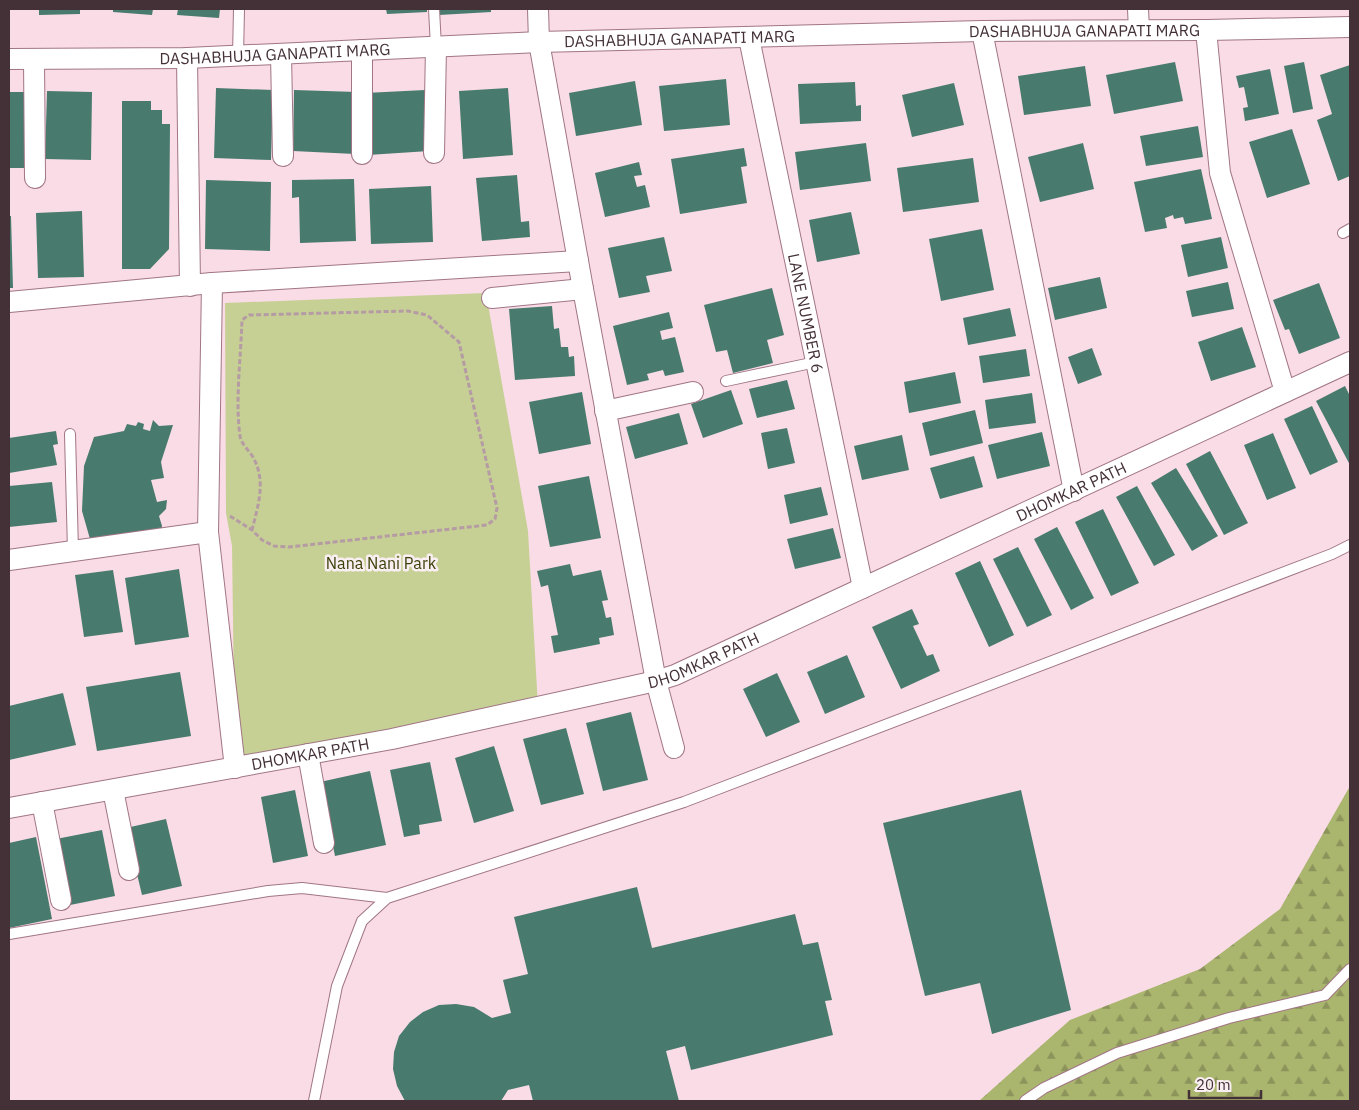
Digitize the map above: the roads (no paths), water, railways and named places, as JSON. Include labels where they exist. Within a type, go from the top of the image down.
[{"type":"street","points":[[538,9],[539,42],[582,289],[656,681],[674,748]]},
{"type":"street","points":[[1138,9],[1139,30]]},
{"type":"street","name":"DASHABHUJA GANAPATI MARG","points":[[9,59],[187,58],[539,42],[982,32],[1350,27]]},
{"type":"street","points":[[1206,30],[1220,172],[1285,392]]},
{"type":"street","points":[[982,32],[1074,491]]},
{"type":"street","name":"LANE NUMBER 6","points":[[750,38],[863,588]]},
{"type":"street","points":[[434,154],[436,47]]},
{"type":"street","points":[[362,50],[362,154]]},
{"type":"street","points":[[281,54],[283,156]]},
{"type":"street","points":[[187,58],[190,286]]},
{"type":"street","points":[[34,59],[35,178]]},
{"type":"street","points":[[9,302],[212,283],[578,261]]},
{"type":"street","points":[[212,283],[208,532],[235,768]]},
{"type":"street","points":[[492,298],[582,289]]},
{"type":"street","name":"DHOMKAR PATH","points":[[9,808],[392,739],[656,681],[675,675],[1350,362]]},
{"type":"street","points":[[606,411],[693,392]]},
{"type":"street","points":[[9,560],[208,532]]},
{"type":"street","points":[[308,754],[324,843]]},
{"type":"street","points":[[113,790],[129,870]]},
{"type":"street","points":[[42,802],[61,900]]},
{"type":"lane","points":[[238,56],[239,9]]},
{"type":"lane","points":[[434,9],[436,47]]},
{"type":"lane","points":[[726,380],[816,362]]},
{"type":"lane","points":[[70,434],[73,551]]},
{"type":"lane","points":[[9,934],[268,891],[302,888],[387,898],[684,802],[1323,558],[1350,545]]},
{"type":"lane","points":[[314,1101],[337,986],[362,921],[387,898]]},
{"type":"lane","points":[[1025,1101],[1044,1088],[1117,1053],[1229,1018],[1325,995],[1350,969]]},
{"type":"park label","name":"Nana Nani Park","points":[[381,563]]}]
